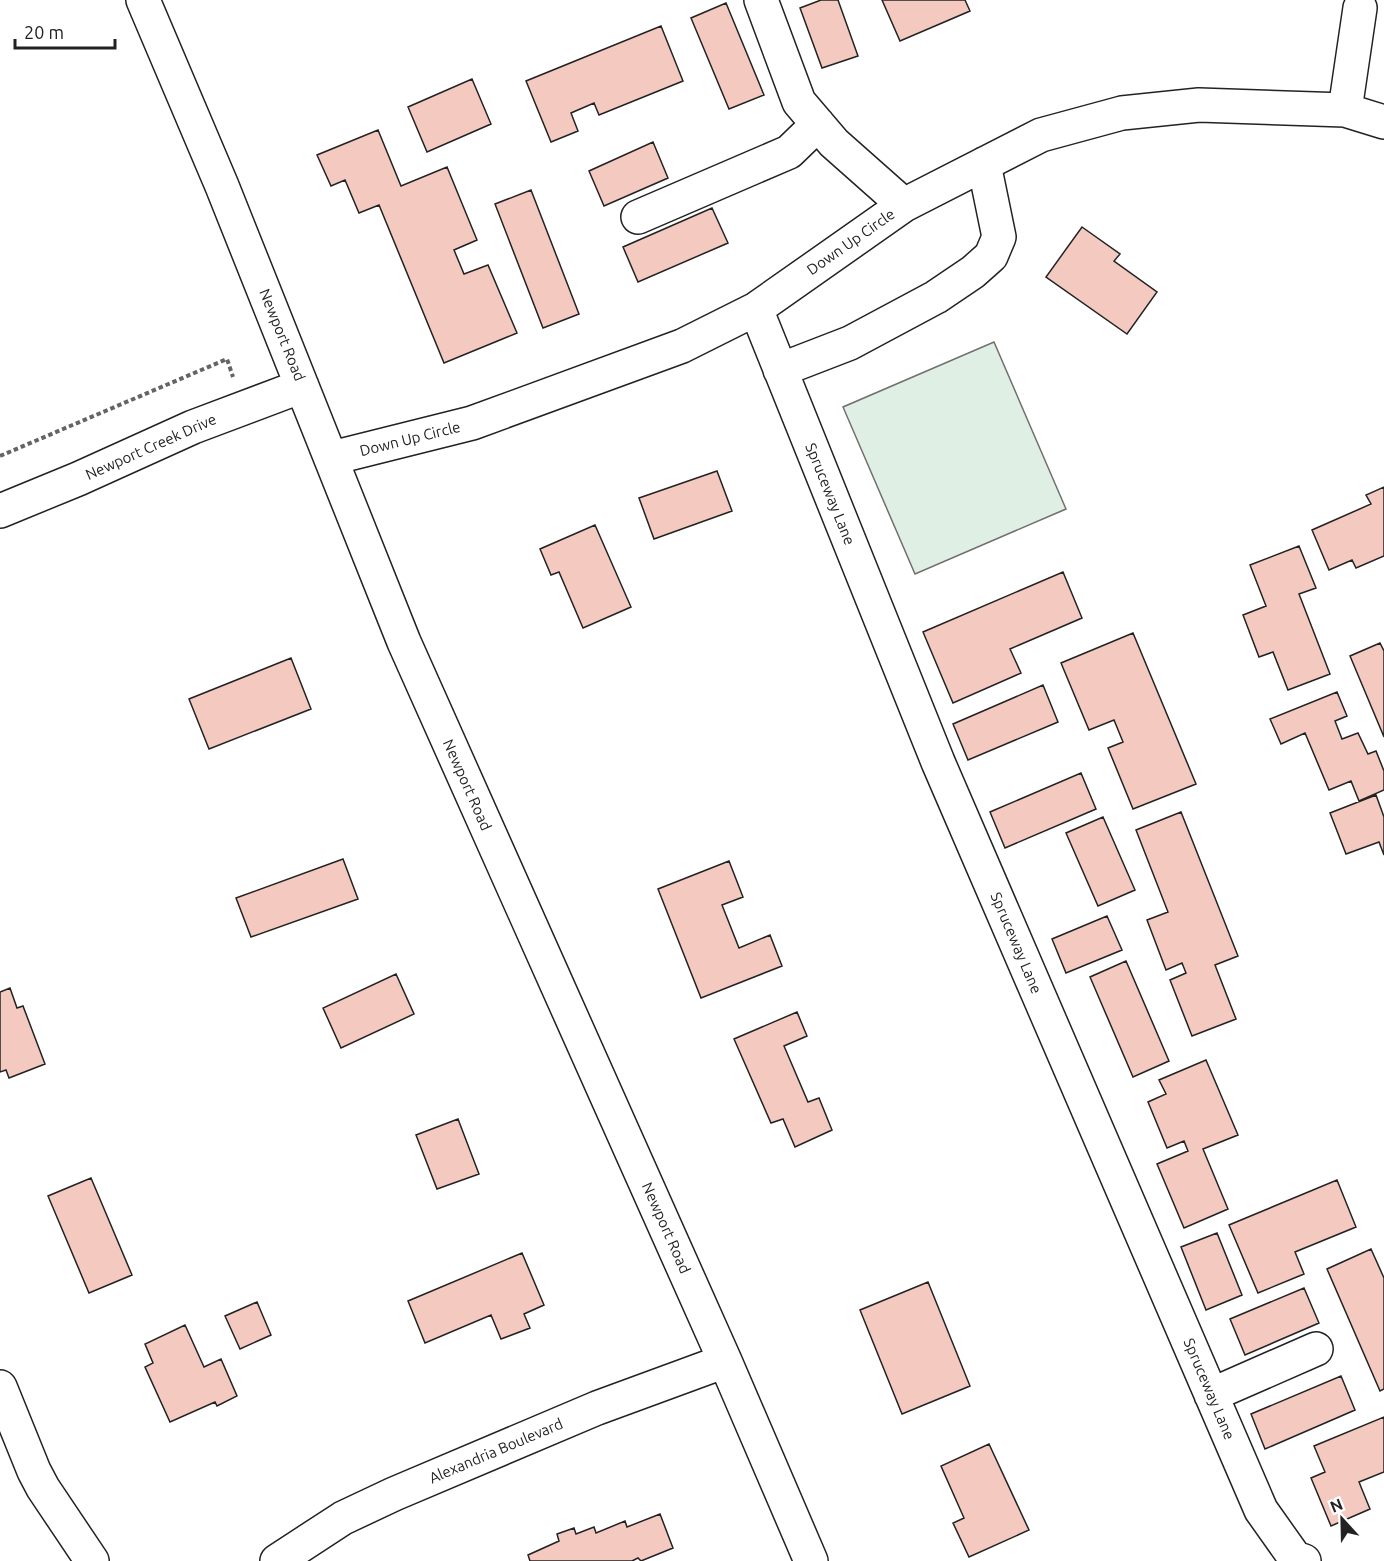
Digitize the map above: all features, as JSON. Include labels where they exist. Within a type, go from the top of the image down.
[{"type":"street","name":"Newport Road","points":[[143,0],[222,186],[404,642],[812,1561]]},
{"type":"street","points":[[761,0],[799,102],[834,143],[904,205]]},
{"type":"street","points":[[1345,110],[1360,8]]},
{"type":"street","name":"Down Up Circle","points":[[332,458],[483,419],[682,346],[756,309],[904,205],[1041,135],[1122,113],[1200,105],[1345,110],[1384,122]]},
{"type":"street","points":[[638,217],[789,152],[818,124]]},
{"type":"street","points":[[780,370],[850,343],[936,297],[973,272],[991,256],[999,237],[984,164]]},
{"type":"street","name":"Spruceway Lane","points":[[756,309],[939,762],[1261,1510],[1295,1558],[1304,1561]]},
{"type":"street","name":"Newport Creek Drive","points":[[0,511],[193,427],[302,386]]},
{"type":"street","points":[[1211,1395],[1316,1349]]},
{"type":"street","name":"Alexandria Boulevard","points":[[277,1561],[343,1518],[394,1494],[587,1413],[725,1361]]},
{"type":"street","points":[[0,1387],[34,1471],[92,1561]]},
{"type":"path","points":[[0,456],[227,359],[232,374]]},
{"type":"green space","points":[[994,342],[1066,509],[915,574],[843,407]]},
{"type":"building","points":[[821,0],[838,0],[858,56],[822,68],[800,8]]},
{"type":"building","points":[[882,0],[965,0],[970,11],[900,41]]},
{"type":"building","points":[[726,3],[764,95],[729,109],[691,18]]},
{"type":"building","points":[[661,26],[683,81],[599,115],[594,103],[571,113],[578,131],[551,142],[526,81]]},
{"type":"building","points":[[472,79],[491,124],[427,152],[408,107]]},
{"type":"building","points":[[378,130],[401,186],[447,167],[477,240],[454,250],[464,274],[488,265],[517,333],[444,363],[379,205],[359,213],[345,180],[331,186],[317,155]]},
{"type":"building","points":[[653,142],[668,178],[604,206],[589,171]]},
{"type":"building","points":[[531,190],[579,314],[543,328],[495,204]]},
{"type":"building","points":[[712,208],[728,243],[638,282],[623,247]]},
{"type":"building","points":[[1082,227],[1120,254],[1114,261],[1157,292],[1127,334],[1046,277]]},
{"type":"building","points":[[717,471],[732,511],[654,539],[639,498]]},
{"type":"building","points":[[1384,487],[1384,556],[1356,568],[1352,560],[1329,570],[1312,530],[1371,504],[1366,495]]},
{"type":"building","points":[[595,525],[631,607],[583,628],[559,572],[551,575],[540,549]]},
{"type":"building","points":[[1299,546],[1316,588],[1299,594],[1330,674],[1288,690],[1273,652],[1259,657],[1243,615],[1266,606],[1250,565]]},
{"type":"building","points":[[1063,572],[1082,618],[1010,649],[1021,673],[953,703],[923,632]]},
{"type":"building","points":[[1133,633],[1196,784],[1133,809],[1108,748],[1123,742],[1114,720],[1089,730],[1061,663]]},
{"type":"building","points":[[1380,643],[1384,651],[1384,737],[1350,656]]},
{"type":"building","points":[[291,658],[311,709],[209,749],[189,699]]},
{"type":"building","points":[[1043,685],[1058,722],[968,760],[953,724]]},
{"type":"building","points":[[1337,692],[1347,716],[1335,721],[1342,739],[1358,733],[1368,754],[1376,751],[1384,771],[1384,790],[1359,801],[1351,781],[1329,790],[1305,733],[1281,744],[1270,719]]},
{"type":"building","points":[[1081,773],[1096,809],[1005,848],[990,812]]},
{"type":"building","points":[[1376,795],[1384,817],[1384,855],[1379,842],[1346,854],[1330,813]]},
{"type":"building","points":[[1181,812],[1238,956],[1215,965],[1236,1019],[1192,1036],[1170,980],[1186,973],[1182,963],[1166,970],[1147,920],[1168,912],[1136,830]]},
{"type":"building","points":[[1103,817],[1135,890],[1098,906],[1066,833]]},
{"type":"building","points":[[343,859],[358,899],[251,937],[236,898]]},
{"type":"building","points":[[729,861],[743,897],[722,905],[739,948],[770,935],[782,966],[701,998],[658,889]]},
{"type":"building","points":[[1107,916],[1122,950],[1066,973],[1052,939]]},
{"type":"building","points":[[1126,961],[1169,1061],[1133,1077],[1090,977]]},
{"type":"building","points":[[396,974],[414,1014],[341,1048],[323,1008]]},
{"type":"building","points":[[10,988],[17,1008],[23,1006],[45,1064],[9,1078],[6,1070],[0,1072],[0,992]]},
{"type":"building","points":[[797,1012],[807,1036],[784,1046],[808,1102],[819,1098],[832,1130],[795,1147],[783,1119],[771,1123],[734,1039]]},
{"type":"building","points":[[1206,1060],[1238,1135],[1203,1149],[1228,1209],[1184,1228],[1157,1164],[1188,1151],[1184,1141],[1167,1148],[1148,1102],[1166,1094],[1159,1080]]},
{"type":"building","points":[[458,1119],[479,1174],[437,1189],[416,1135]]},
{"type":"building","points":[[91,1178],[132,1275],[89,1293],[48,1196]]},
{"type":"building","points":[[1337,1180],[1356,1227],[1295,1252],[1304,1274],[1258,1293],[1229,1225]]},
{"type":"building","points":[[1217,1233],[1242,1295],[1206,1310],[1181,1247]]},
{"type":"building","points":[[1371,1249],[1384,1278],[1384,1389],[1380,1391],[1327,1269]]},
{"type":"building","points":[[522,1253],[544,1305],[524,1314],[530,1328],[501,1339],[491,1315],[425,1343],[408,1301]]},
{"type":"building","points":[[928,1282],[970,1386],[902,1414],[860,1310]]},
{"type":"building","points":[[1304,1288],[1319,1323],[1245,1355],[1230,1319]]},
{"type":"building","points":[[257,1302],[271,1335],[240,1349],[225,1316]]},
{"type":"building","points":[[185,1325],[204,1367],[221,1359],[237,1396],[217,1406],[215,1402],[170,1422],[145,1367],[153,1363],[145,1344]]},
{"type":"building","points":[[1341,1376],[1355,1410],[1265,1449],[1251,1414]]},
{"type":"building","points":[[1384,1417],[1384,1472],[1359,1482],[1370,1509],[1331,1526],[1311,1478],[1325,1472],[1314,1446]]},
{"type":"building","points":[[989,1444],[1029,1530],[969,1557],[953,1523],[964,1518],[941,1466]]},
{"type":"building","points":[[660,1514],[673,1548],[641,1561],[638,1558],[632,1561],[530,1561],[528,1555],[559,1541],[557,1534],[574,1528],[576,1534],[594,1527],[596,1533],[625,1521],[627,1527]]}]
